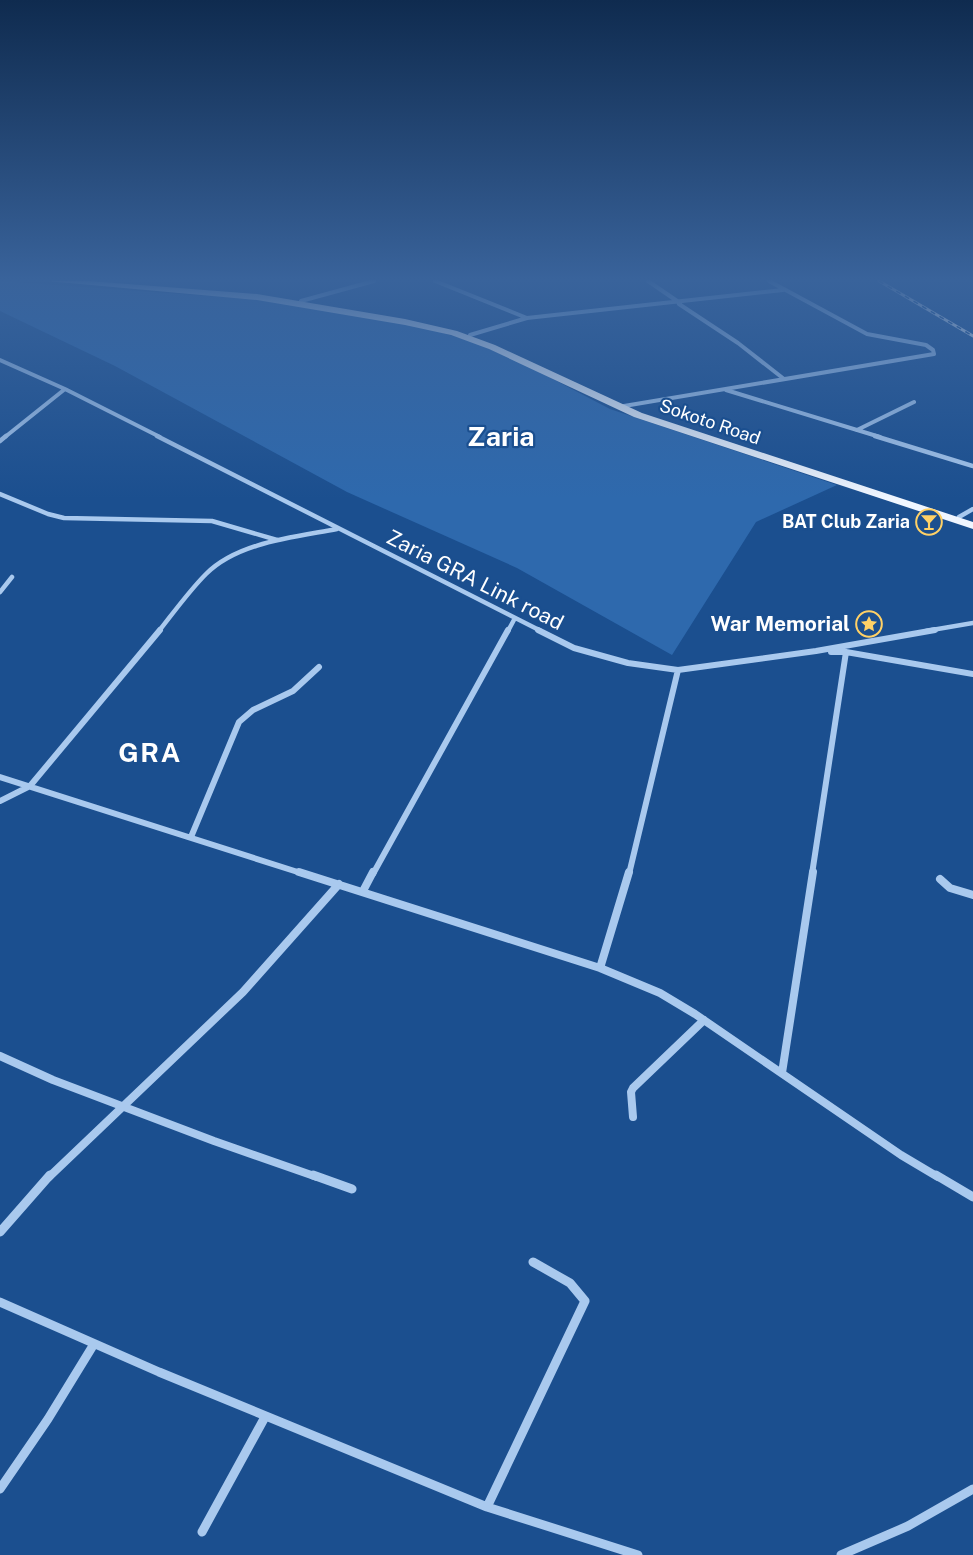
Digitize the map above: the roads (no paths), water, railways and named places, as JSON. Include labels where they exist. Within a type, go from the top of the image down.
[{"type":"main road","name":"Sokoto Road","points":[[507,354],[628,411],[973,524]]},
{"type":"main road","name":"Sokoto Road","points":[[516,354],[624,406],[959,517],[973,524]]},
{"type":"street","points":[[752,354],[784,379]]},
{"type":"street","points":[[624,406],[934,354]]},
{"type":"street","name":"Zaria GRA Link road","points":[[0,360],[65,390],[574,648],[628,663],[678,670],[816,651],[973,623]]},
{"type":"street","points":[[723,389],[973,466]]},
{"type":"street","points":[[0,441],[65,390]]},
{"type":"street","points":[[856,430],[914,402]]},
{"type":"street","points":[[0,494],[48,514],[64,518],[212,521],[277,540]]},
{"type":"street","points":[[959,517],[973,509]]},
{"type":"street","points":[[0,801],[30,786],[216,564],[277,540],[338,529]]},
{"type":"street","points":[[0,592],[12,577]]},
{"type":"street","points":[[363,891],[515,618]]},
{"type":"street","points":[[816,651],[846,652],[973,674]]},
{"type":"street","points":[[782,1073],[846,652]]},
{"type":"street","points":[[191,837],[239,722],[252,710],[293,691],[319,667]]},
{"type":"street","points":[[600,968],[637,846],[678,670]]},
{"type":"street","points":[[0,777],[600,968],[660,993],[704,1020],[901,1155],[973,1197]]},
{"type":"street","points":[[940,879],[942,884],[951,889],[973,895]]},
{"type":"street","points":[[0,1232],[40,1184],[243,992],[339,884]]},
{"type":"street","points":[[633,1117],[631,1092],[633,1088],[704,1020]]},
{"type":"street","points":[[0,1056],[52,1080],[124,1105],[214,1142],[352,1189]]},
{"type":"street","points":[[487,1507],[585,1301],[583,1294],[568,1282],[533,1262]]},
{"type":"street","points":[[0,1302],[265,1417],[487,1507],[638,1555]]},
{"type":"street","points":[[0,1489],[48,1419],[94,1344]]},
{"type":"street","points":[[202,1532],[265,1417]]},
{"type":"street","points":[[841,1555],[908,1526],[973,1488]]},
{"type":"place","name":"BAT Club Zaria","points":[[929,522]]},
{"type":"place","name":"War Memorial","points":[[869,624]]},
{"type":"district","name":"Zaria","points":[[501,437]]},
{"type":"district","name":"GRA","points":[[150,753]]}]
